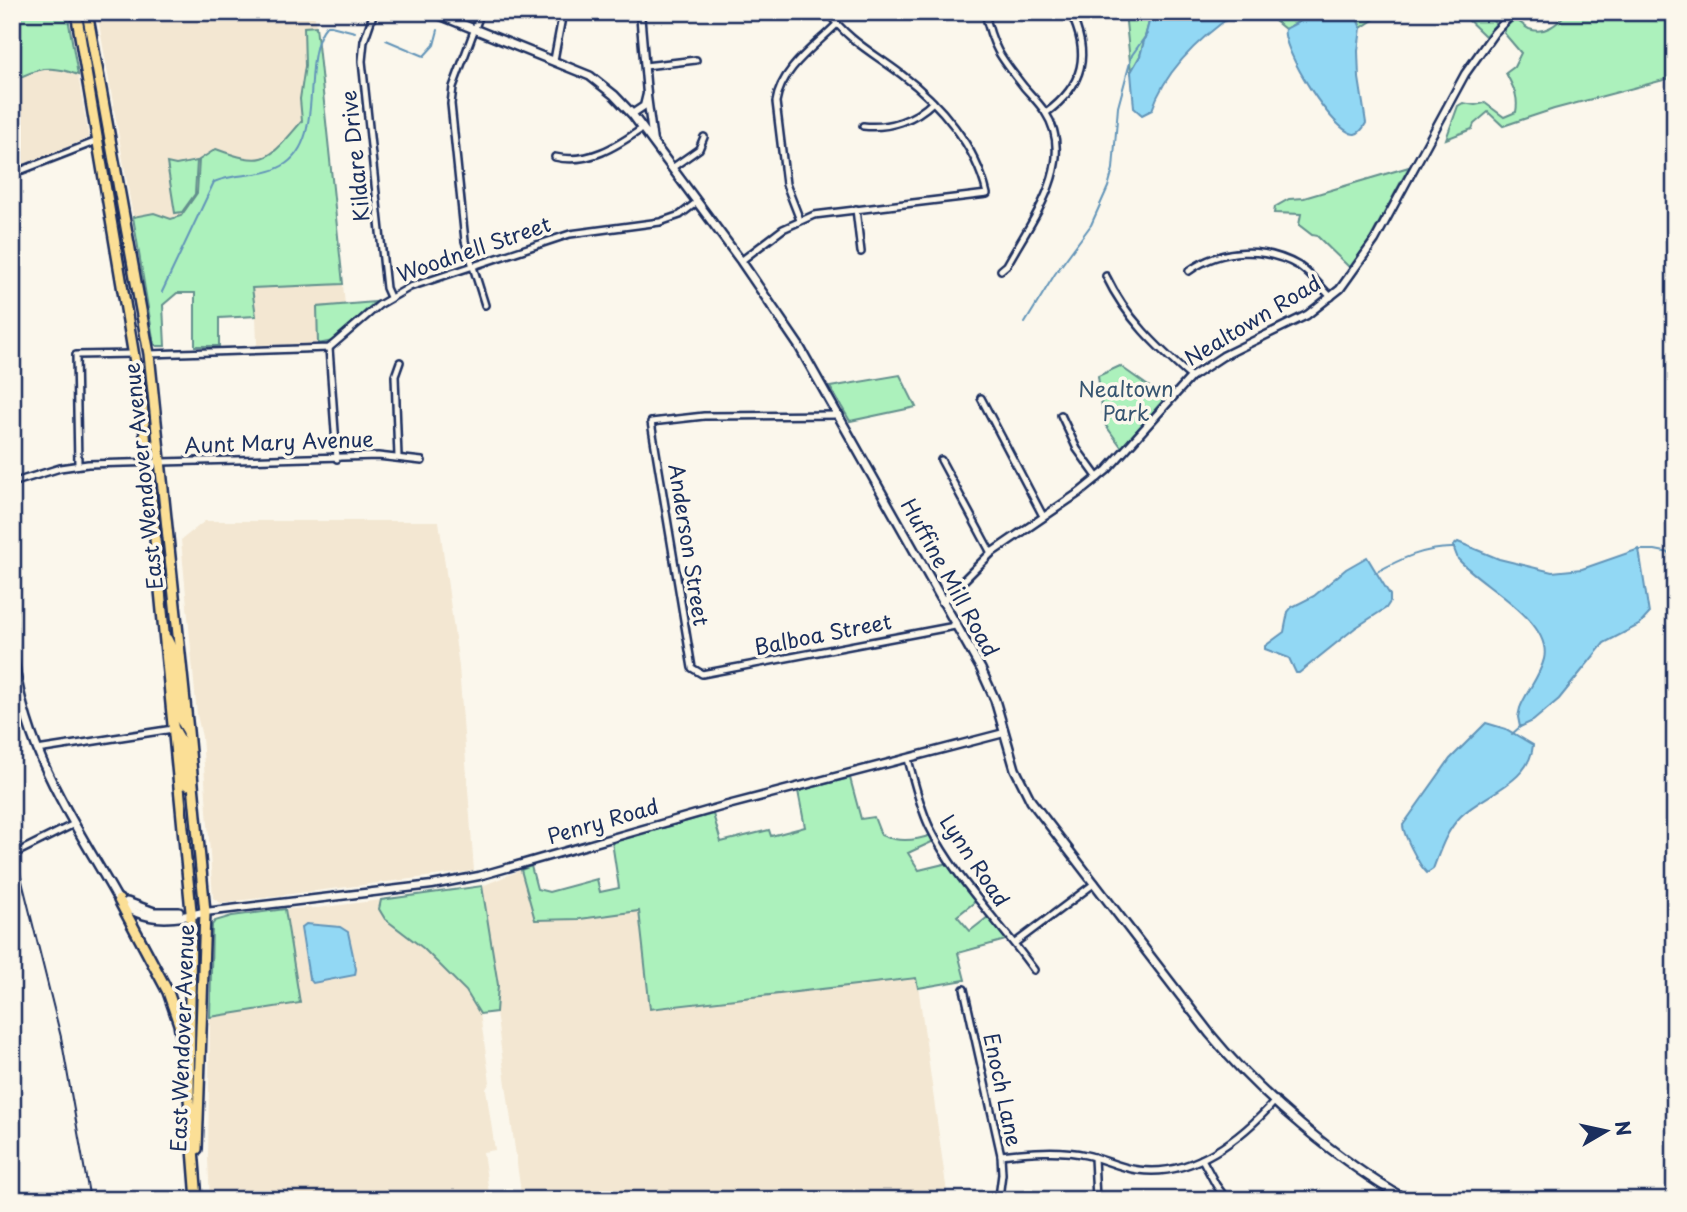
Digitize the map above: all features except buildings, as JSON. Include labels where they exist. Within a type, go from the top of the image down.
[{"type":"highway","name":"East Wendover Avenue","points":[[76,12],[142,404],[191,913],[189,1098],[196,1165]]},
{"type":"highway","name":"East Wendover Avenue","points":[[89,12],[149,354],[205,912],[200,1131],[196,1165]]},
{"type":"highway","points":[[163,628],[171,648],[180,722],[188,731]]},
{"type":"highway","points":[[173,729],[181,741],[187,786],[194,803]]},
{"type":"highway","points":[[119,900],[172,1002],[181,1036],[189,1098]]},
{"type":"highway","points":[[196,1165],[197,1200]]},
{"type":"main road","name":"Huffine Mill Road","points":[[432,12],[590,76],[632,114],[741,261],[799,346],[990,689],[1018,777],[1031,801],[1212,1037],[1236,1063],[1362,1171],[1407,1200]]},
{"type":"main road","points":[[12,526],[13,648],[23,705],[37,750],[58,798],[119,900],[136,912],[152,917],[205,912]]},
{"type":"main road","points":[[110,885],[125,900],[146,910],[191,913]]},
{"type":"street","name":"Kildare Drive","points":[[374,12],[364,41],[362,61],[386,288],[390,297]]},
{"type":"street","points":[[481,12],[453,87],[451,104],[465,241],[485,305]]},
{"type":"street","points":[[554,60],[564,12]]},
{"type":"street","points":[[640,12],[653,142]]},
{"type":"street","points":[[741,261],[783,229],[814,215],[987,194],[977,161],[933,102],[924,92],[867,52],[836,25],[828,12]]},
{"type":"street","points":[[985,12],[993,45],[1046,113],[1056,146],[1053,175],[1007,265],[1001,270]]},
{"type":"street","points":[[1046,113],[1068,95],[1081,68],[1082,42],[1070,12]]},
{"type":"street","name":"Nealtown Road","points":[[942,602],[991,553],[1098,478],[1191,377],[1223,356],[1307,315],[1331,297],[1354,271],[1375,240],[1465,74],[1494,33],[1514,12]]},
{"type":"street","points":[[800,220],[786,184],[776,102],[778,90],[783,78],[836,25]]},
{"type":"street","points":[[645,66],[696,60]]},
{"type":"street","points":[[632,114],[643,106],[647,94]]},
{"type":"street","points":[[863,126],[885,125],[913,118],[933,102]]},
{"type":"street","points":[[555,157],[567,160],[590,157],[609,149],[643,128]]},
{"type":"street","points":[[672,168],[699,149],[704,137]]},
{"type":"street","points":[[12,174],[98,141]]},
{"type":"street","name":"Woodnell Street","points":[[328,348],[390,297],[410,287],[570,234],[660,222],[680,215],[697,202]]},
{"type":"street","points":[[856,209],[861,252]]},
{"type":"street","points":[[1189,271],[1212,258],[1238,253],[1267,253],[1301,268],[1331,297]]},
{"type":"street","points":[[1106,276],[1124,310],[1138,327],[1191,377]]},
{"type":"street","points":[[149,354],[328,348],[337,458]]},
{"type":"street","points":[[78,465],[76,355],[135,354]]},
{"type":"street","points":[[398,457],[395,376],[400,362]]},
{"type":"street","points":[[981,398],[1043,516]]},
{"type":"street","name":"Anderson Street","points":[[697,672],[692,667],[689,654],[651,422],[704,416],[839,415]]},
{"type":"street","points":[[1061,415],[1077,449],[1098,478]]},
{"type":"street","name":"Aunt Mary Avenue","points":[[12,483],[78,465],[378,456],[422,461]]},
{"type":"street","points":[[941,460],[991,553]]},
{"type":"street","name":"Balboa Street","points":[[697,672],[702,674],[955,626]]},
{"type":"street","points":[[37,750],[173,729]]},
{"type":"street","name":"Penry Road","points":[[205,912],[467,879],[724,806],[1004,733]]},
{"type":"street","name":"Lynn Road","points":[[908,759],[920,803],[930,827],[976,898],[1034,970]]},
{"type":"street","points":[[12,855],[74,824]]},
{"type":"street","points":[[1014,943],[1095,883]]},
{"type":"street","name":"Enoch Lane","points":[[964,989],[1001,1155],[999,1197]]},
{"type":"street","points":[[1001,1155],[1062,1153],[1094,1157],[1144,1171],[1176,1167],[1202,1158],[1238,1135],[1276,1100]]},
{"type":"street","points":[[1094,1157],[1096,1200]]},
{"type":"street","points":[[1202,1158],[1227,1200]]},
{"type":"shaded area","points":[[97,12],[314,12],[316,26],[304,28],[305,66],[300,99],[302,121],[273,154],[259,160],[244,160],[216,149],[197,193],[181,216],[171,219],[154,213],[133,217]]},
{"type":"shaded area","points":[[49,67],[78,75],[89,138],[12,169],[12,81]]},
{"type":"shaded area","points":[[343,284],[345,305],[317,307],[318,344],[257,345],[252,288]]},
{"type":"shaded area","points":[[205,521],[439,521],[459,667],[474,871],[221,903],[213,898],[202,737],[197,715],[181,540]]},
{"type":"shaded area","points":[[521,870],[535,920],[580,919],[639,911],[650,1009],[917,978],[948,1200],[522,1200],[496,1012],[498,985],[482,886]]},
{"type":"shaded area","points":[[381,900],[379,909],[385,919],[423,948],[466,991],[480,1014],[490,1082],[486,1089],[495,1150],[483,1152],[490,1200],[210,1200],[210,1017],[300,1003],[285,909]]},
{"type":"green space","points":[[12,12],[67,12],[78,75],[60,69],[45,69],[12,81]]},
{"type":"green space","points":[[1125,12],[1156,12],[1149,22],[1140,56],[1131,72]]},
{"type":"green space","points":[[1264,12],[1318,12],[1285,29]]},
{"type":"green space","points":[[1355,12],[1385,12],[1361,28]]},
{"type":"green space","points":[[1453,12],[1485,12],[1496,24],[1485,36],[1461,13]]},
{"type":"green space","points":[[1566,12],[1675,12],[1675,77],[1554,109],[1503,126],[1488,112],[1472,129],[1446,139],[1458,106],[1463,103],[1485,103],[1504,117],[1516,112],[1516,96],[1506,73],[1514,67],[1521,53],[1504,33],[1506,27],[1514,20],[1529,29],[1540,31],[1555,24]]},
{"type":"green space","points":[[316,26],[343,284],[252,288],[256,316],[219,318],[219,346],[195,346],[195,293],[177,293],[163,305],[165,346],[157,346],[154,344],[133,217],[154,213],[171,219],[181,216],[197,193],[199,160],[216,149],[257,159],[273,152],[281,144],[302,121],[300,99],[305,66],[304,27]]},
{"type":"green space","points":[[197,161],[195,194],[182,212],[175,213],[167,163],[176,165]]},
{"type":"green space","points":[[1409,167],[1351,269],[1317,236],[1299,225],[1301,214],[1274,213],[1275,207],[1289,199],[1304,198]]},
{"type":"green space","points":[[375,302],[333,341],[318,344],[317,307]]},
{"type":"green space","name":"Nealtown Park","points":[[1120,366],[1165,398],[1122,448],[1104,423],[1098,376]]},
{"type":"green space","points":[[900,375],[916,407],[850,421],[830,387]]},
{"type":"green space","points":[[850,778],[861,819],[874,817],[881,835],[893,839],[919,839],[931,835],[934,841],[908,853],[919,870],[948,863],[976,901],[957,916],[970,931],[988,917],[1006,940],[958,953],[965,980],[918,988],[916,978],[650,1009],[639,911],[580,919],[535,920],[521,870],[531,866],[537,889],[549,892],[597,879],[600,892],[619,888],[612,842],[713,814],[721,842],[769,830],[771,836],[805,827],[798,791]]},
{"type":"green space","points":[[482,886],[498,985],[496,1012],[480,1014],[466,991],[423,948],[385,919],[379,909],[381,900]]},
{"type":"green space","points":[[285,909],[300,1003],[210,1017],[212,925],[215,921],[232,916]]},
{"type":"water","points":[[1156,12],[1237,12],[1198,42],[1166,80],[1152,110],[1142,115],[1134,108],[1131,72],[1140,56],[1149,22]]},
{"type":"water","points":[[1318,12],[1354,12],[1361,28],[1359,78],[1366,123],[1355,134],[1346,131],[1322,106],[1299,70],[1286,39],[1285,29]]},
{"type":"water","points":[[1458,542],[1499,559],[1552,572],[1582,569],[1639,549],[1649,614],[1639,625],[1604,643],[1559,699],[1533,721],[1520,727],[1520,708],[1542,665],[1544,645],[1537,630],[1526,617],[1458,559],[1453,546]]},
{"type":"water","points":[[1367,557],[1390,595],[1386,608],[1355,628],[1299,673],[1296,673],[1289,658],[1265,649],[1265,646],[1284,632],[1288,612],[1292,607],[1314,596],[1346,569]]},
{"type":"water","points":[[1486,723],[1506,729],[1533,745],[1530,758],[1515,778],[1461,816],[1447,835],[1433,869],[1427,873],[1412,850],[1403,825],[1450,759]]},
{"type":"water","points":[[306,924],[340,927],[348,932],[355,975],[313,983],[309,978],[301,928]]},
{"type":"waterway","points":[[162,292],[214,182],[274,170],[296,154],[309,119],[314,57],[319,39],[327,25],[355,32]]},
{"type":"waterway","points":[[386,40],[424,56],[434,45],[438,30]]},
{"type":"waterway","points":[[1025,323],[1055,274],[1091,225],[1108,187],[1113,169],[1118,107],[1132,55],[1147,34]]},
{"type":"waterway","points":[[1375,573],[1413,555],[1455,548]]},
{"type":"waterway","points":[[1639,550],[1675,554]]},
{"type":"waterway","points":[[1512,734],[1521,726]]},
{"type":"railway","points":[[12,841],[61,1037],[90,1200]]}]
